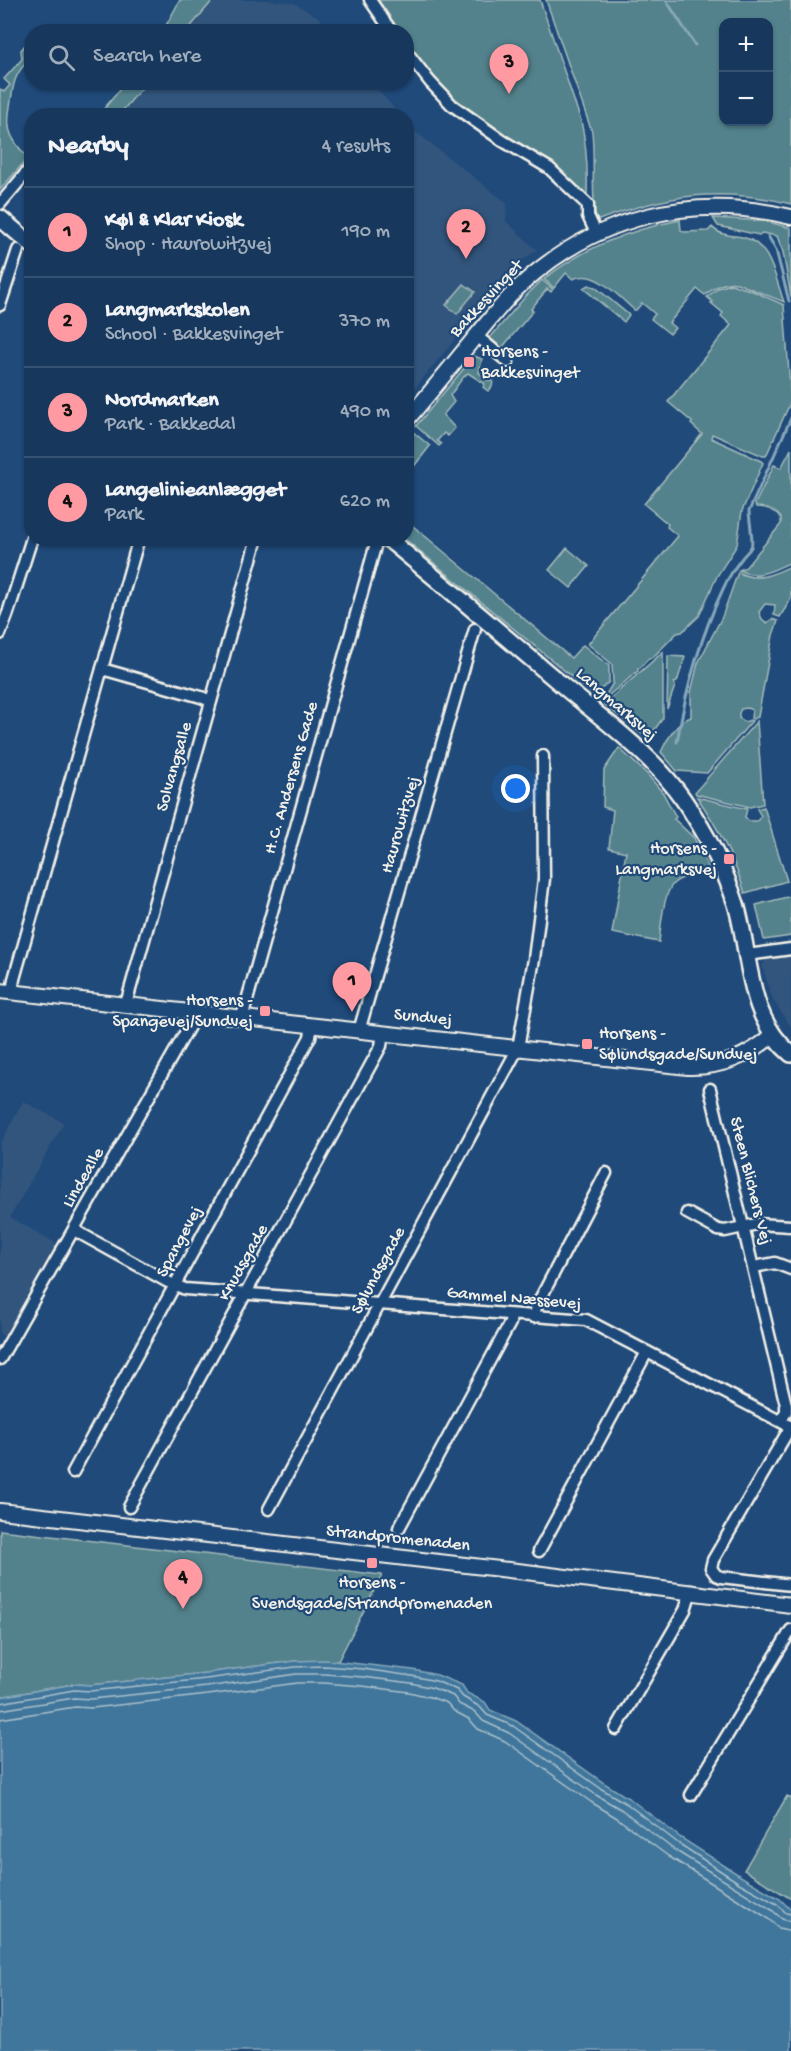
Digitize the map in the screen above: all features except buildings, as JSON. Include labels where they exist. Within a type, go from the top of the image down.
[{"type":"main road","points":[[0,218],[24,246]]},
{"type":"main road","name":"Langmarksvej","points":[[385,546],[616,728],[642,752],[683,799],[723,869],[736,905],[755,997],[773,1035]]},
{"type":"main road","points":[[773,1035],[791,1054]]},
{"type":"street","points":[[370,0],[386,24]]},
{"type":"street","points":[[414,61],[452,105],[503,141],[549,168],[588,205],[588,216],[596,234]]},
{"type":"street","points":[[0,204],[24,176]]},
{"type":"street","name":"Bakkesvinget","points":[[414,411],[501,306],[538,270],[568,249],[596,234],[648,215],[679,209],[736,207],[791,217]]},
{"type":"street","points":[[0,305],[24,249]]},
{"type":"street","points":[[477,336],[508,362]]},
{"type":"street","points":[[0,634],[29,546]]},
{"type":"street","points":[[6,992],[14,979],[137,546]]},
{"type":"street","name":"Solvangsalle","points":[[126,1004],[255,546]]},
{"type":"street","name":"H.C. Andersens Gade","points":[[242,1018],[380,546]]},
{"type":"street","name":"Haurowitzvej","points":[[359,1031],[475,629]]},
{"type":"street","points":[[102,669],[211,701]]},
{"type":"street","name":"Sølundsgade","points":[[269,1509],[518,1048],[534,959],[544,879],[543,756]]},
{"type":"street","points":[[747,956],[791,949]]},
{"type":"street","name":"Sundvej","points":[[6,992],[700,1067],[718,1065],[736,1059],[759,1047],[773,1035]]},
{"type":"street","name":"Lindealle","points":[[0,1359],[191,1023],[193,1012]]},
{"type":"street","name":"Spangevej","points":[[73,1472],[310,1037],[312,1026]]},
{"type":"street","name":"Knudsgade","points":[[129,1507],[381,1046],[383,1033]]},
{"type":"street","name":"Steen Blichers Vej","points":[[710,1089],[754,1267],[786,1405],[788,1425]]},
{"type":"street","points":[[534,1317],[536,1308],[606,1173]]},
{"type":"street","points":[[687,1214],[718,1230],[769,1223],[791,1226]]},
{"type":"street","points":[[74,1230],[175,1286]]},
{"type":"street","points":[[754,1267],[775,1263],[791,1269]]},
{"type":"street","name":"Gammel Næssevej","points":[[175,1286],[184,1289],[586,1320],[788,1425]]},
{"type":"street","points":[[399,1528],[510,1323],[511,1315]]},
{"type":"street","points":[[539,1551],[647,1352]]},
{"type":"street","points":[[788,1425],[713,1560],[711,1568],[716,1575],[721,1577],[791,1585]]},
{"type":"street","name":"Strandpromenaden","points":[[0,1511],[691,1591],[791,1605]]},
{"type":"street","points":[[616,1728],[685,1610],[691,1591]]},
{"type":"street","points":[[691,1795],[791,1630]]},
{"type":"shaded area","points":[[206,0],[268,0],[294,3],[318,17],[324,24],[187,24]]},
{"type":"shaded area","points":[[133,90],[378,90],[394,108],[118,108]]},
{"type":"shaded area","points":[[414,131],[507,203],[506,221],[537,250],[514,267],[414,389]]},
{"type":"shaded area","points":[[791,956],[791,1027],[773,1000],[762,966],[766,960]]},
{"type":"shaded area","points":[[23,1101],[64,1123],[10,1217],[57,1244],[4,1336],[0,1334],[0,1144]]},
{"type":"green space","points":[[180,0],[213,0],[193,24],[167,24]]},
{"type":"green space","points":[[374,0],[540,0],[581,121],[587,159],[587,197],[457,105],[436,84],[414,54],[414,24],[391,24]]},
{"type":"green space","points":[[546,0],[791,0],[791,204],[740,195],[692,196],[645,205],[596,221],[592,132]]},
{"type":"green space","points":[[24,46],[24,66],[13,88],[9,128],[15,142],[24,154],[24,163],[0,190],[0,89],[4,92],[10,85],[4,79],[22,59],[21,50]]},
{"type":"green space","points":[[119,90],[140,90],[125,108],[105,108]]},
{"type":"green space","points":[[713,218],[765,221],[791,228],[791,297],[783,252],[777,236],[762,233],[759,235],[718,226]]},
{"type":"green space","points":[[680,220],[681,230],[684,232],[708,231],[712,227],[722,234],[742,237],[760,246],[771,263],[784,302],[737,283],[720,285],[705,295],[697,289],[669,323],[675,328],[670,334],[651,319],[655,314],[642,303],[634,310],[598,280],[590,277],[573,279],[566,273],[554,288],[544,279],[575,258],[608,241]]},
{"type":"green space","points":[[542,280],[553,289],[551,292],[547,289],[531,309],[533,311],[501,349],[489,339]]},
{"type":"green space","points":[[464,284],[475,292],[457,314],[446,305]]},
{"type":"green space","points":[[731,284],[784,305],[791,401],[766,456],[712,434],[711,438],[763,463],[742,511],[737,545],[717,576],[699,616],[602,701],[613,683],[612,664],[588,644],[678,536],[667,527],[668,524],[644,504],[702,434],[691,424],[692,422],[668,402],[731,325],[707,297],[718,288]]},
{"type":"green space","points":[[588,285],[595,287],[629,315],[624,322],[583,288]]},
{"type":"green space","points":[[474,356],[482,359],[479,373],[485,377],[485,380],[493,381],[492,387],[488,391],[483,387],[485,384],[468,373],[463,377],[450,395],[454,402],[443,415],[455,428],[448,436],[444,433],[437,441],[441,444],[439,446],[416,426],[469,365]]},
{"type":"green space","points":[[414,433],[430,446],[414,466]]},
{"type":"green space","points":[[791,449],[791,562],[765,573],[746,573],[739,570],[746,567],[781,524],[781,518],[776,513],[767,508],[756,507],[755,504],[774,465],[781,468]]},
{"type":"green space","points":[[414,527],[571,658],[583,645],[609,666],[609,682],[594,695],[413,546]]},
{"type":"green space","points":[[567,548],[589,566],[571,588],[549,570]]},
{"type":"green space","points":[[791,566],[791,599],[780,617],[774,615],[775,605],[765,604],[759,612],[767,623],[772,619],[778,621],[773,635],[758,717],[753,719],[751,718],[752,710],[741,709],[739,718],[745,722],[752,721],[707,773],[677,771],[661,752],[677,727],[691,717],[691,692],[698,663],[722,617],[738,572],[758,577]]},
{"type":"green space","points":[[663,652],[663,718],[648,739],[604,704]]},
{"type":"green space","points":[[668,656],[685,657],[677,682],[674,683],[667,709]]},
{"type":"green space","points":[[757,721],[763,804],[750,807],[696,794],[695,792]]},
{"type":"green space","points":[[619,748],[647,774],[663,793],[676,817],[674,819],[694,838],[709,869],[682,878],[670,888],[663,911],[659,942],[612,933],[626,852],[609,848],[613,810],[603,807],[604,770]]},
{"type":"green space","points":[[697,797],[747,809],[745,817],[749,821],[757,821],[761,816],[757,809],[764,807],[787,881],[745,893],[725,844]]},
{"type":"green space","points":[[791,896],[791,936],[764,940],[756,905]]},
{"type":"green space","points":[[0,1530],[382,1575],[338,1661],[295,1661],[206,1673],[90,1685],[74,1684],[0,1697]]},
{"type":"green space","points":[[787,1796],[791,1798],[791,1899],[744,1870]]},
{"type":"water","points":[[325,1660],[413,1670],[437,1675],[462,1685],[467,1693],[485,1702],[490,1710],[516,1721],[630,1799],[681,1838],[780,1899],[791,1910],[791,2051],[0,2051],[0,1697],[74,1684],[90,1685],[295,1661]]},
{"type":"waterway","points":[[666,0],[695,45]]},
{"type":"waterway","points":[[768,236],[776,250],[789,301]]},
{"type":"waterway","points":[[677,742],[689,683],[701,645],[725,585],[751,547],[749,511],[791,418]]},
{"type":"place","name":"Nordmarken","points":[[509,94]]},
{"type":"place","name":"Langmarkskolen","points":[[466,259]]},
{"type":"place","name":"Horsens - Bakkesvinget","points":[[469,362]]},
{"type":"place","name":"Horsens - Langmarksvej","points":[[729,859]]},
{"type":"place","name":"Horsens - Spangevej/Sundvej","points":[[265,1011]]},
{"type":"place","name":"Køl & Klar Kiosk","points":[[352,1012]]},
{"type":"place","name":"Horsens - Sølundsgade/Sundvej","points":[[587,1044]]},
{"type":"place","name":"Horsens - Svendsgade/Strandpromenaden","points":[[372,1563]]},
{"type":"place","name":"Langelinieanlægget","points":[[183,1609]]}]
